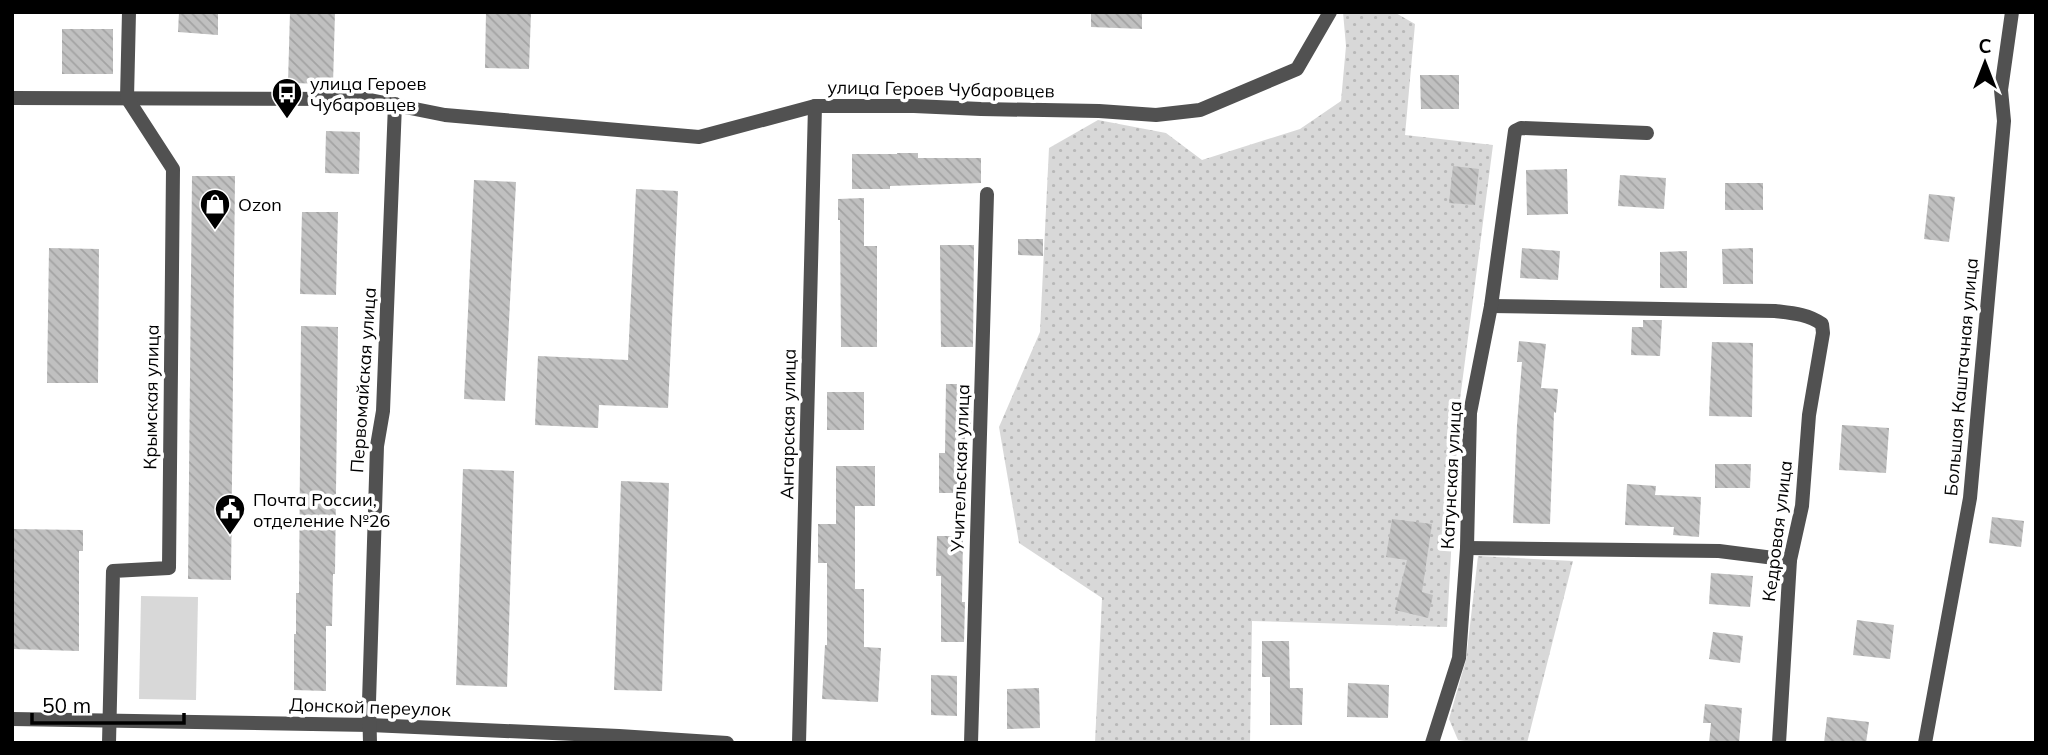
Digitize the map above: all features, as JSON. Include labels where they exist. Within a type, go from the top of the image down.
[{"type":"street","points":[[127,98],[129,12]]},
{"type":"street","name":"улица Героев Чубаровцев","points":[[12,98],[365,99],[445,115],[699,137],[815,106],[914,106],[1156,115],[1200,110],[1297,69],[1330,12]]},
{"type":"street","name":"Большая Каштачная улица","points":[[1925,743],[1970,498],[2004,121],[2001,90],[2012,12]]},
{"type":"street","name":"Крымская улица","points":[[109,743],[113,571],[169,568],[173,169],[127,98]]},
{"type":"street","name":"Первомайская улица","points":[[370,743],[377,446],[383,411],[395,104]]},
{"type":"street","name":"Ангарская улица","points":[[799,743],[815,106]]},
{"type":"street","name":"Катунская улица","points":[[1432,743],[1459,658],[1467,548],[1470,413],[1491,306],[1514,131],[1521,128],[1647,134]]},
{"type":"street","name":"Учительская улица","points":[[971,743],[987,194]]},
{"type":"street","name":"Кедровая улица","points":[[1491,306],[1775,311],[1797,313],[1814,318],[1822,324],[1823,333],[1809,415],[1802,506],[1790,560],[1779,743]]},
{"type":"street","points":[[1467,548],[1719,551],[1790,560]]},
{"type":"street","name":"Донской переулок","points":[[12,719],[370,725],[726,743]]},
{"type":"shaded area","points":[[1343,12],[1394,12],[1415,24],[1405,135],[1493,145],[1459,407],[1447,627],[1252,621],[1250,743],[1095,743],[1102,598],[1019,543],[999,427],[1040,332],[1049,148],[1098,120],[1166,133],[1202,160],[1300,129],[1341,101],[1346,46]]},
{"type":"shaded area","points":[[1478,556],[1573,561],[1527,743],[1458,740],[1449,719],[1466,660]]},
{"type":"shaded area","points":[[141,596],[198,597],[196,700],[139,699]]},
{"type":"building","points":[[179,12],[218,12],[218,35],[178,32]]},
{"type":"building","points":[[290,12],[335,12],[333,84],[288,83]]},
{"type":"building","points":[[486,12],[531,12],[529,69],[485,68]]},
{"type":"building","points":[[1091,12],[1142,12],[1142,29],[1091,27]]},
{"type":"building","points":[[62,29],[113,29],[113,74],[62,74]]},
{"type":"building","points":[[1420,75],[1459,75],[1459,109],[1421,109]]},
{"type":"building","points":[[326,131],[360,132],[359,174],[325,173]]},
{"type":"building","points":[[918,153],[918,158],[981,158],[981,183],[852,189],[852,154]]},
{"type":"building","points":[[1453,166],[1479,169],[1475,205],[1449,203]]},
{"type":"building","points":[[1567,169],[1568,214],[1527,215],[1526,170]]},
{"type":"building","points":[[1620,175],[1666,178],[1664,209],[1618,206]]},
{"type":"building","points":[[192,176],[235,176],[231,580],[188,579]]},
{"type":"building","points":[[474,180],[516,182],[505,401],[464,399]]},
{"type":"building","points":[[1725,183],[1763,183],[1763,210],[1725,210]]},
{"type":"building","points":[[636,189],[678,191],[668,408],[599,405],[598,428],[535,425],[538,356],[628,360]]},
{"type":"building","points":[[1929,194],[1955,197],[1949,242],[1924,239]]},
{"type":"building","points":[[864,198],[864,246],[877,246],[877,347],[841,347],[838,199]]},
{"type":"building","points":[[302,212],[338,212],[336,295],[300,294]]},
{"type":"building","points":[[1018,239],[1043,239],[1043,256],[1018,255]]},
{"type":"building","points":[[940,245],[974,245],[973,347],[941,347]]},
{"type":"building","points":[[49,248],[99,249],[98,383],[47,383]]},
{"type":"building","points":[[1522,248],[1560,251],[1558,280],[1520,278]]},
{"type":"building","points":[[1753,248],[1753,284],[1723,284],[1722,249]]},
{"type":"building","points":[[1687,251],[1687,288],[1660,288],[1660,252]]},
{"type":"building","points":[[1643,320],[1662,320],[1660,356],[1631,355],[1632,327],[1643,327]]},
{"type":"building","points":[[301,326],[338,327],[335,574],[332,626],[326,626],[326,691],[294,690],[296,593],[299,593]]},
{"type":"building","points":[[1519,341],[1546,344],[1541,388],[1558,389],[1556,413],[1554,412],[1550,524],[1513,523],[1522,362],[1517,362]]},
{"type":"building","points":[[1712,342],[1753,343],[1752,417],[1709,416]]},
{"type":"building","points":[[946,384],[972,384],[971,424],[965,424],[965,493],[939,493],[939,453],[945,453]]},
{"type":"building","points":[[827,392],[864,392],[864,430],[827,430]]},
{"type":"building","points":[[1842,425],[1889,428],[1886,473],[1839,470]]},
{"type":"building","points":[[1715,464],[1751,464],[1750,488],[1715,488]]},
{"type":"building","points":[[836,466],[875,466],[875,506],[855,506],[855,589],[864,589],[864,647],[881,648],[878,702],[822,699],[827,645],[827,563],[818,563],[818,524],[836,524]]},
{"type":"building","points":[[463,469],[514,471],[507,687],[456,685]]},
{"type":"building","points":[[621,481],[669,483],[662,691],[614,690]]},
{"type":"building","points":[[1627,484],[1656,486],[1655,495],[1701,497],[1699,537],[1673,535],[1674,527],[1625,525]]},
{"type":"building","points":[[1992,517],[2024,521],[2021,547],[1989,543]]},
{"type":"building","points":[[1392,519],[1432,524],[1422,592],[1433,595],[1428,618],[1395,610],[1407,560],[1386,557]]},
{"type":"building","points":[[12,529],[83,530],[83,551],[79,551],[79,651],[12,649]]},
{"type":"building","points":[[937,536],[963,536],[964,642],[941,642],[941,576],[936,576]]},
{"type":"building","points":[[1711,573],[1753,576],[1750,607],[1709,604]]},
{"type":"building","points":[[1857,620],[1894,625],[1890,659],[1853,655]]},
{"type":"building","points":[[1713,632],[1743,636],[1740,663],[1709,659]]},
{"type":"building","points":[[1262,641],[1289,641],[1290,688],[1303,688],[1302,725],[1270,725],[1270,677],[1262,677]]},
{"type":"building","points":[[931,675],[957,676],[957,716],[931,715]]},
{"type":"building","points":[[1348,683],[1389,685],[1388,718],[1347,717]]},
{"type":"building","points":[[1039,688],[1040,728],[1007,729],[1007,689]]},
{"type":"building","points":[[1705,704],[1742,708],[1739,743],[1709,743],[1711,723],[1703,723]]},
{"type":"building","points":[[1827,717],[1869,722],[1866,743],[1824,743]]},
{"type":"place","name":"улица Героев Чубаровцев","points":[[287,120]]},
{"type":"place","name":"Ozon","points":[[215,231]]},
{"type":"place","name":"Почта России, отделение №26","points":[[230,536]]}]
